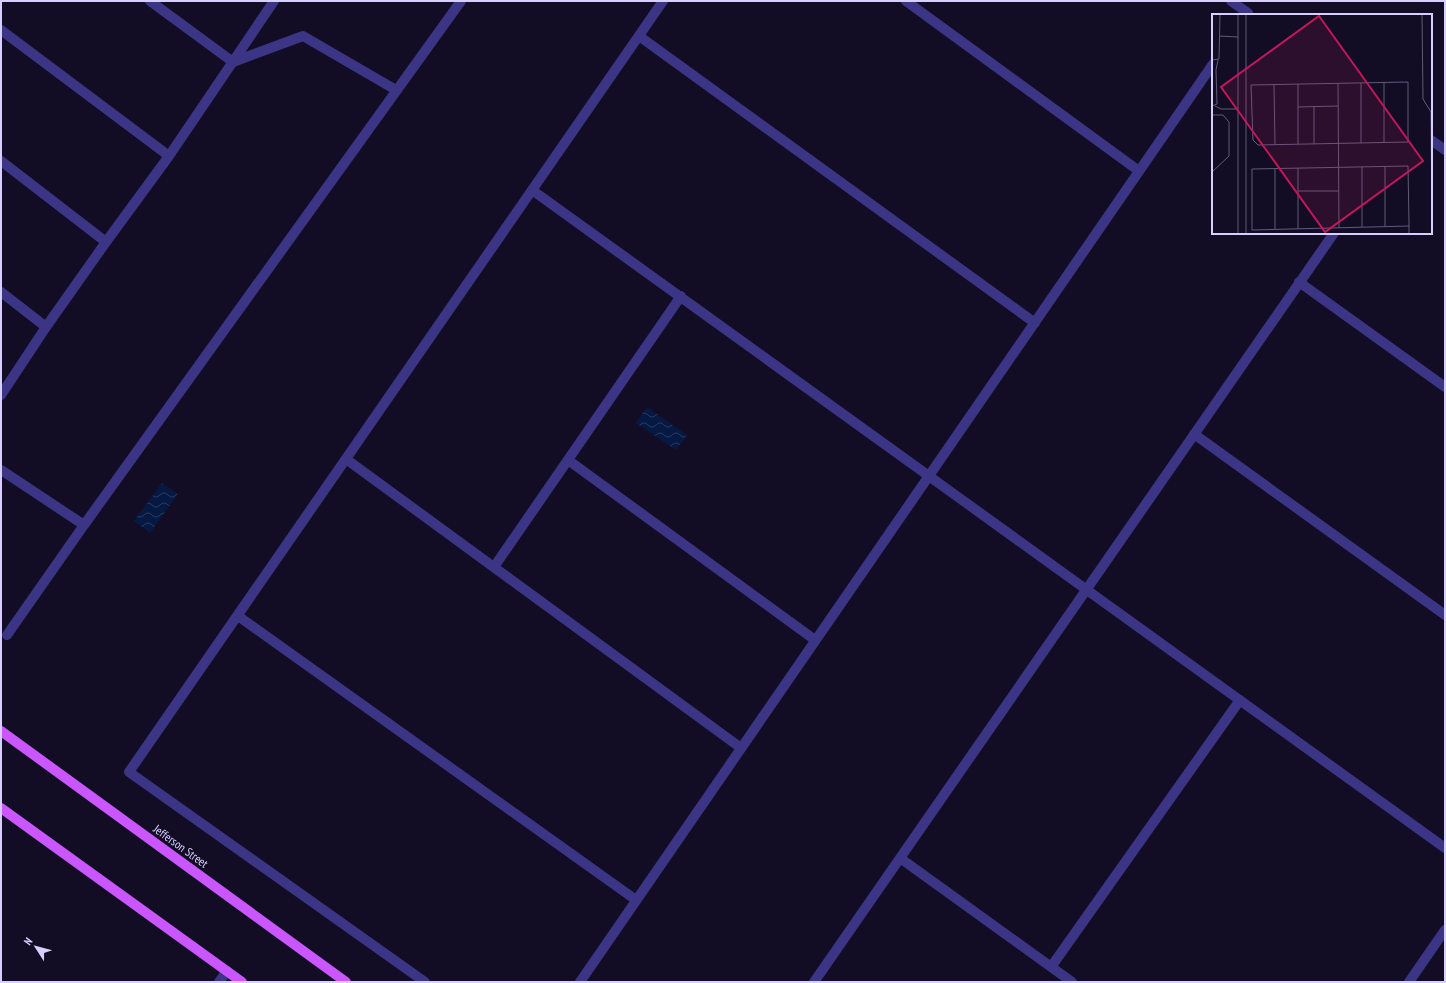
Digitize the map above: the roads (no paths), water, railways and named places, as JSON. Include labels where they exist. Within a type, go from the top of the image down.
[{"type":"main road","name":"Jefferson Street","points":[[1,731],[346,982]]},
{"type":"main road","points":[[1,808],[242,982]]},
{"type":"street","points":[[150,1],[233,62]]},
{"type":"street","points":[[1,395],[46,327],[169,156],[274,1]]},
{"type":"street","points":[[7,635],[84,524],[461,1]]},
{"type":"street","points":[[425,982],[129,772],[663,1]]},
{"type":"street","points":[[906,1],[1139,171]]},
{"type":"street","points":[[1231,1],[1248,14]]},
{"type":"street","points":[[1,30],[169,156]]},
{"type":"street","points":[[233,62],[303,36],[396,90]]},
{"type":"street","points":[[639,36],[1035,323]]},
{"type":"street","points":[[580,982],[1212,65]]},
{"type":"street","points":[[1432,141],[1445,150]]},
{"type":"street","points":[[1,161],[106,242]]},
{"type":"street","points":[[532,190],[1445,848]]},
{"type":"street","points":[[814,982],[1333,234]]},
{"type":"street","points":[[1299,282],[1445,387]]},
{"type":"street","points":[[1,292],[46,327]]},
{"type":"street","points":[[494,567],[680,296]]},
{"type":"street","points":[[1194,434],[1445,615]]},
{"type":"street","points":[[346,459],[741,748]]},
{"type":"street","points":[[568,460],[815,640]]},
{"type":"street","points":[[1,470],[84,524]]},
{"type":"street","points":[[238,616],[636,900]]},
{"type":"street","points":[[1050,967],[1240,700]]},
{"type":"street","points":[[900,858],[1072,982]]},
{"type":"street","points":[[1409,982],[1445,930]]},
{"type":"street","points":[[219,982],[227,971]]},
{"type":"water","points":[[647,407],[687,435],[676,450],[636,423]]},
{"type":"water","points":[[162,483],[178,494],[150,533],[134,521]]}]
